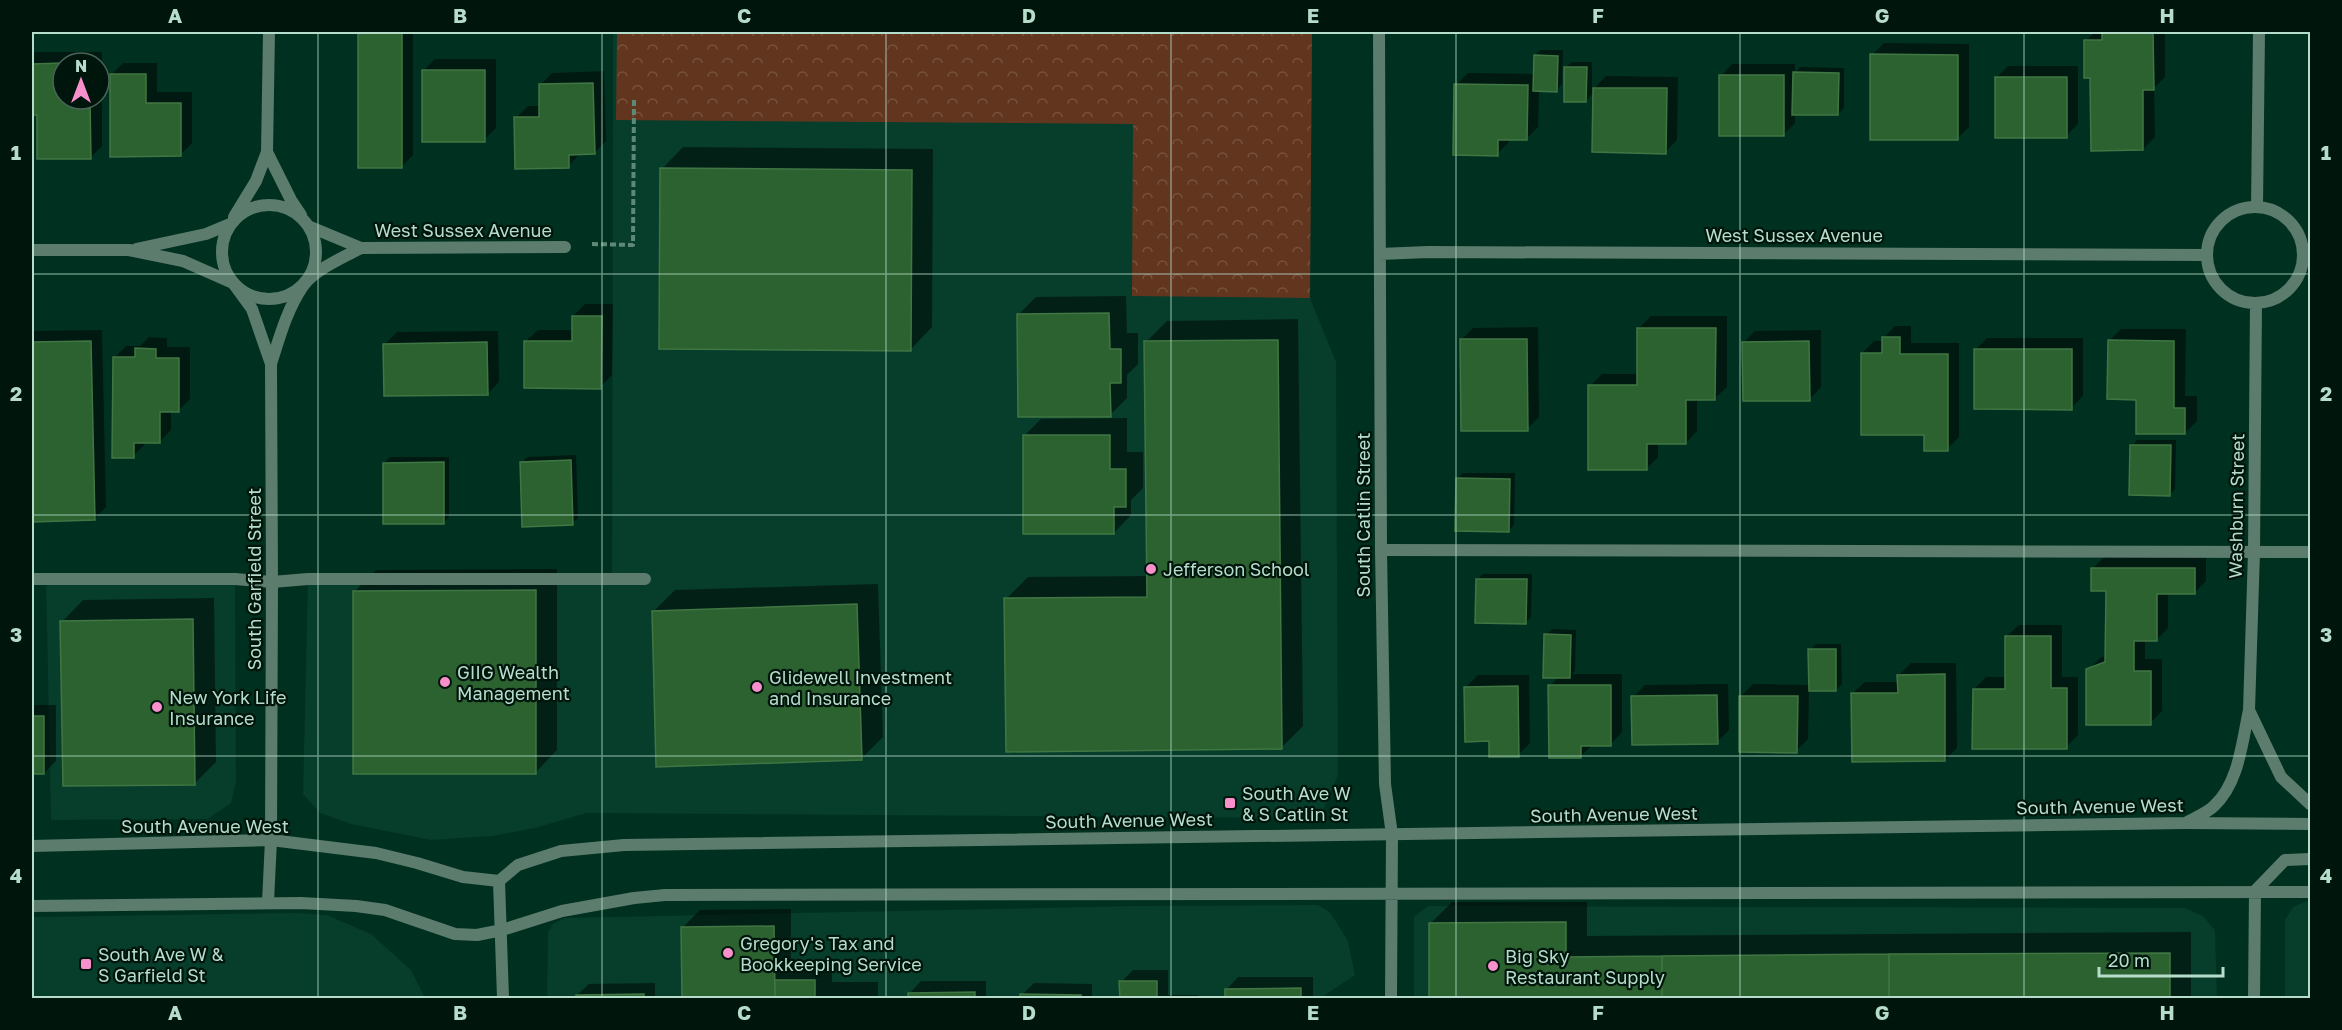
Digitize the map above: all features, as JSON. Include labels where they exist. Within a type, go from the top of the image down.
[{"type":"street","points":[[232,283],[225,270],[222,255],[223,241],[230,224],[256,181],[267,152],[269,32]]},
{"type":"street","name":"South Catlin Street","points":[[1379,32],[1381,549],[1385,784],[1392,836],[1391,999]]},
{"type":"street","points":[[2257,207],[2259,32]]},
{"type":"street","points":[[32,250],[129,250],[183,261],[232,283],[244,293],[259,299],[275,299],[290,295],[303,285],[312,272],[316,257],[315,241],[267,152]]},
{"type":"street","points":[[129,250],[206,234],[230,224],[253,208],[267,205],[283,207],[297,215],[308,226]]},
{"type":"street","points":[[2257,207],[2270,209],[2285,217],[2296,230],[2306,255],[2297,278],[2287,291],[2272,300],[2256,303],[2239,300],[2225,292],[2214,280],[2207,264],[2207,247],[2213,231],[2223,218],[2238,209],[2257,207]]},
{"type":"street","name":"West Sussex Avenue","points":[[308,226],[362,248],[565,247]]},
{"type":"street","name":"West Sussex Avenue","points":[[303,285],[327,266],[362,248]]},
{"type":"street","name":"West Sussex Avenue","points":[[1380,254],[1428,252],[2207,255]]},
{"type":"street","name":"South Garfield Street","points":[[232,283],[252,309],[271,364],[271,840],[268,902]]},
{"type":"street","name":"South Garfield Street","points":[[271,364],[285,324],[303,285]]},
{"type":"street","name":"Washburn Street","points":[[2185,823],[2214,807],[2228,788],[2234,777],[2249,710],[2254,552],[2256,303]]},
{"type":"street","points":[[1381,549],[2310,552]]},
{"type":"street","points":[[32,579],[235,579],[272,582],[308,579],[645,579]]},
{"type":"street","points":[[2249,710],[2281,777],[2310,804]]},
{"type":"street","name":"South Avenue West","points":[[32,846],[271,840],[376,853],[463,877],[499,881],[518,865],[561,852],[624,844],[1392,836],[2185,823],[2310,824]]},
{"type":"street","points":[[2254,999],[2255,891],[2285,860],[2310,859]]},
{"type":"street","points":[[499,881],[503,999]]},
{"type":"street","points":[[32,906],[268,902],[356,906],[385,910],[454,934],[477,935],[502,930],[562,911],[664,895],[2310,892]]},
{"type":"path","points":[[565,247],[594,244],[633,245],[634,99]]},
{"type":"shaded area","points":[[613,32],[1312,32],[1310,298],[1336,362],[1338,775],[1320,818],[586,813],[535,828],[492,836],[431,840],[351,824],[320,813],[303,794],[308,579],[612,579]]},
{"type":"shaded area","points":[[46,579],[235,579],[236,782],[231,803],[208,819],[51,820]]},
{"type":"shaded area","points":[[2310,900],[2310,998],[2285,998],[2285,920],[2293,907]]},
{"type":"shaded area","points":[[1318,905],[1330,912],[1348,941],[1355,975],[1321,998],[547,998],[548,932],[553,924],[565,918],[1130,906]]},
{"type":"shaded area","points":[[1428,906],[2185,908],[2203,916],[2215,930],[2217,998],[1414,998],[1414,917]]},
{"type":"shaded area","points":[[295,913],[327,915],[371,934],[411,970],[425,998],[32,998],[32,917]]},
{"type":"green space","points":[[617,32],[1312,32],[1310,298],[1132,296],[1133,124],[616,120]]},
{"type":"building","points":[[358,32],[402,32],[402,168],[358,168]]},
{"type":"building","points":[[1921,32],[1921,33],[1852,33]]},
{"type":"building","points":[[2102,32],[2153,32],[2154,90],[2143,90],[2143,150],[2091,151],[2090,78],[2084,78],[2084,40],[2102,40]]},
{"type":"building","points":[[1870,54],[1958,55],[1958,140],[1870,140]]},
{"type":"building","points":[[1534,55],[1558,56],[1557,92],[1533,91]]},
{"type":"building","points":[[51,63],[51,111],[90,111],[91,159],[37,159],[37,115],[32,115],[32,64]]},
{"type":"building","points":[[1564,67],[1587,67],[1586,102],[1564,102]]},
{"type":"building","points":[[422,70],[485,70],[485,142],[422,142]]},
{"type":"building","points":[[1793,72],[1839,73],[1838,115],[1792,115]]},
{"type":"building","points":[[111,74],[146,74],[146,103],[181,103],[181,156],[110,157]]},
{"type":"building","points":[[1719,75],[1784,75],[1784,136],[1719,136]]},
{"type":"building","points":[[1995,77],[2067,77],[2067,138],[1995,138]]},
{"type":"building","points":[[593,83],[595,154],[569,155],[569,168],[515,169],[514,117],[539,117],[539,84]]},
{"type":"building","points":[[1454,84],[1528,85],[1527,140],[1498,140],[1498,156],[1453,155]]},
{"type":"building","points":[[1593,88],[1667,88],[1666,154],[1592,152]]},
{"type":"building","points":[[660,168],[912,170],[911,351],[659,349]]},
{"type":"building","points":[[1109,313],[1110,349],[1121,349],[1121,383],[1110,383],[1111,417],[1018,417],[1017,314]]},
{"type":"building","points":[[572,316],[602,316],[601,389],[524,388],[524,341],[572,341]]},
{"type":"building","points":[[1637,328],[1716,328],[1715,400],[1686,400],[1686,444],[1647,444],[1647,470],[1588,470],[1588,385],[1637,385]]},
{"type":"building","points":[[1882,337],[1900,337],[1900,354],[1948,354],[1948,451],[1924,451],[1924,435],[1861,435],[1861,353],[1882,353]]},
{"type":"building","points":[[1460,339],[1527,339],[1528,431],[1461,431]]},
{"type":"building","points":[[1278,340],[1282,749],[1006,752],[1004,598],[1147,597],[1144,341]]},
{"type":"building","points":[[2108,340],[2174,341],[2174,408],[2185,408],[2185,434],[2136,434],[2136,400],[2107,399]]},
{"type":"building","points":[[91,341],[95,520],[32,522],[32,342]]},
{"type":"building","points":[[1809,341],[1810,401],[1743,401],[1742,342]]},
{"type":"building","points":[[487,342],[488,395],[384,396],[383,344]]},
{"type":"building","points":[[135,348],[156,349],[156,358],[179,358],[179,412],[160,412],[160,443],[134,443],[134,458],[112,458],[113,357],[135,357]]},
{"type":"building","points":[[1974,349],[2072,349],[2072,410],[1974,409]]},
{"type":"building","points":[[1023,435],[1110,435],[1110,469],[1126,469],[1126,507],[1114,507],[1114,534],[1023,534]]},
{"type":"building","points":[[2130,445],[2171,445],[2170,496],[2129,495]]},
{"type":"building","points":[[571,460],[573,525],[522,527],[520,462]]},
{"type":"building","points":[[444,462],[444,524],[383,524],[383,463]]},
{"type":"building","points":[[1456,478],[1510,479],[1509,532],[1455,531]]},
{"type":"building","points":[[2091,568],[2195,568],[2195,594],[2157,594],[2157,641],[2134,641],[2134,671],[2151,671],[2151,725],[2086,725],[2086,669],[2105,662],[2106,591],[2091,591]]},
{"type":"building","points":[[1476,579],[1527,579],[1526,624],[1475,623]]},
{"type":"building","name":"GIIG Wealth Management","points":[[536,590],[536,774],[353,774],[353,591]]},
{"type":"building","name":"Glidewell Investment and Insurance","points":[[857,604],[862,760],[656,767],[652,611]]},
{"type":"building","points":[[193,619],[195,785],[63,786],[60,621]]},
{"type":"building","points":[[1544,634],[1571,635],[1570,678],[1543,678]]},
{"type":"building","points":[[2005,636],[2051,636],[2051,688],[2067,688],[2067,749],[1972,749],[1973,689],[2005,689]]},
{"type":"building","points":[[1808,649],[1836,649],[1836,691],[1809,691]]},
{"type":"building","points":[[1945,674],[1945,761],[1852,762],[1851,693],[1898,693],[1897,675]]},
{"type":"building","points":[[1548,685],[1611,685],[1611,746],[1581,746],[1581,758],[1549,758]]},
{"type":"building","points":[[1518,686],[1519,757],[1489,757],[1489,741],[1465,742],[1464,687]]},
{"type":"building","points":[[1717,695],[1718,744],[1632,745],[1631,696]]},
{"type":"building","points":[[1739,696],[1798,696],[1797,753],[1739,752]]},
{"type":"building","points":[[32,716],[44,716],[44,774],[32,774]]},
{"type":"building","points":[[1566,922],[1566,957],[1662,956],[1662,998],[1429,998],[1429,923]]},
{"type":"building","name":"Gregory's Tax and Bookkeeping Service","points":[[774,926],[775,998],[682,998],[681,927]]},
{"type":"building","points":[[2170,953],[2170,998],[1889,998],[1889,954]]},
{"type":"building","points":[[1889,954],[1889,998],[1662,998],[1662,956]]},
{"type":"building","points":[[775,980],[815,980],[815,998],[775,998]]},
{"type":"building","points":[[1119,981],[1157,981],[1157,998],[1120,998]]},
{"type":"building","points":[[1301,988],[1301,998],[1225,998],[1225,989]]},
{"type":"building","points":[[975,992],[975,998],[908,998],[908,993]]},
{"type":"building","points":[[644,994],[644,998],[576,998],[576,995]]},
{"type":"building","points":[[1020,994],[1081,995],[1081,998],[1020,998]]},
{"type":"place","name":"Jefferson School","points":[[1151,569]]},
{"type":"place","name":"GIIG Wealth Management","points":[[445,682]]},
{"type":"place","name":"Glidewell Investment and Insurance","points":[[757,687]]},
{"type":"place","name":"New York Life Insurance","points":[[157,707]]},
{"type":"place","name":"South Ave W & S Catlin St","points":[[1230,803]]},
{"type":"place","name":"Gregory's Tax and Bookkeeping Service","points":[[728,953]]},
{"type":"place","name":"South Ave W & S Garfield St","points":[[86,964]]},
{"type":"place","name":"Big Sky Restaurant Supply","points":[[1493,966]]}]
